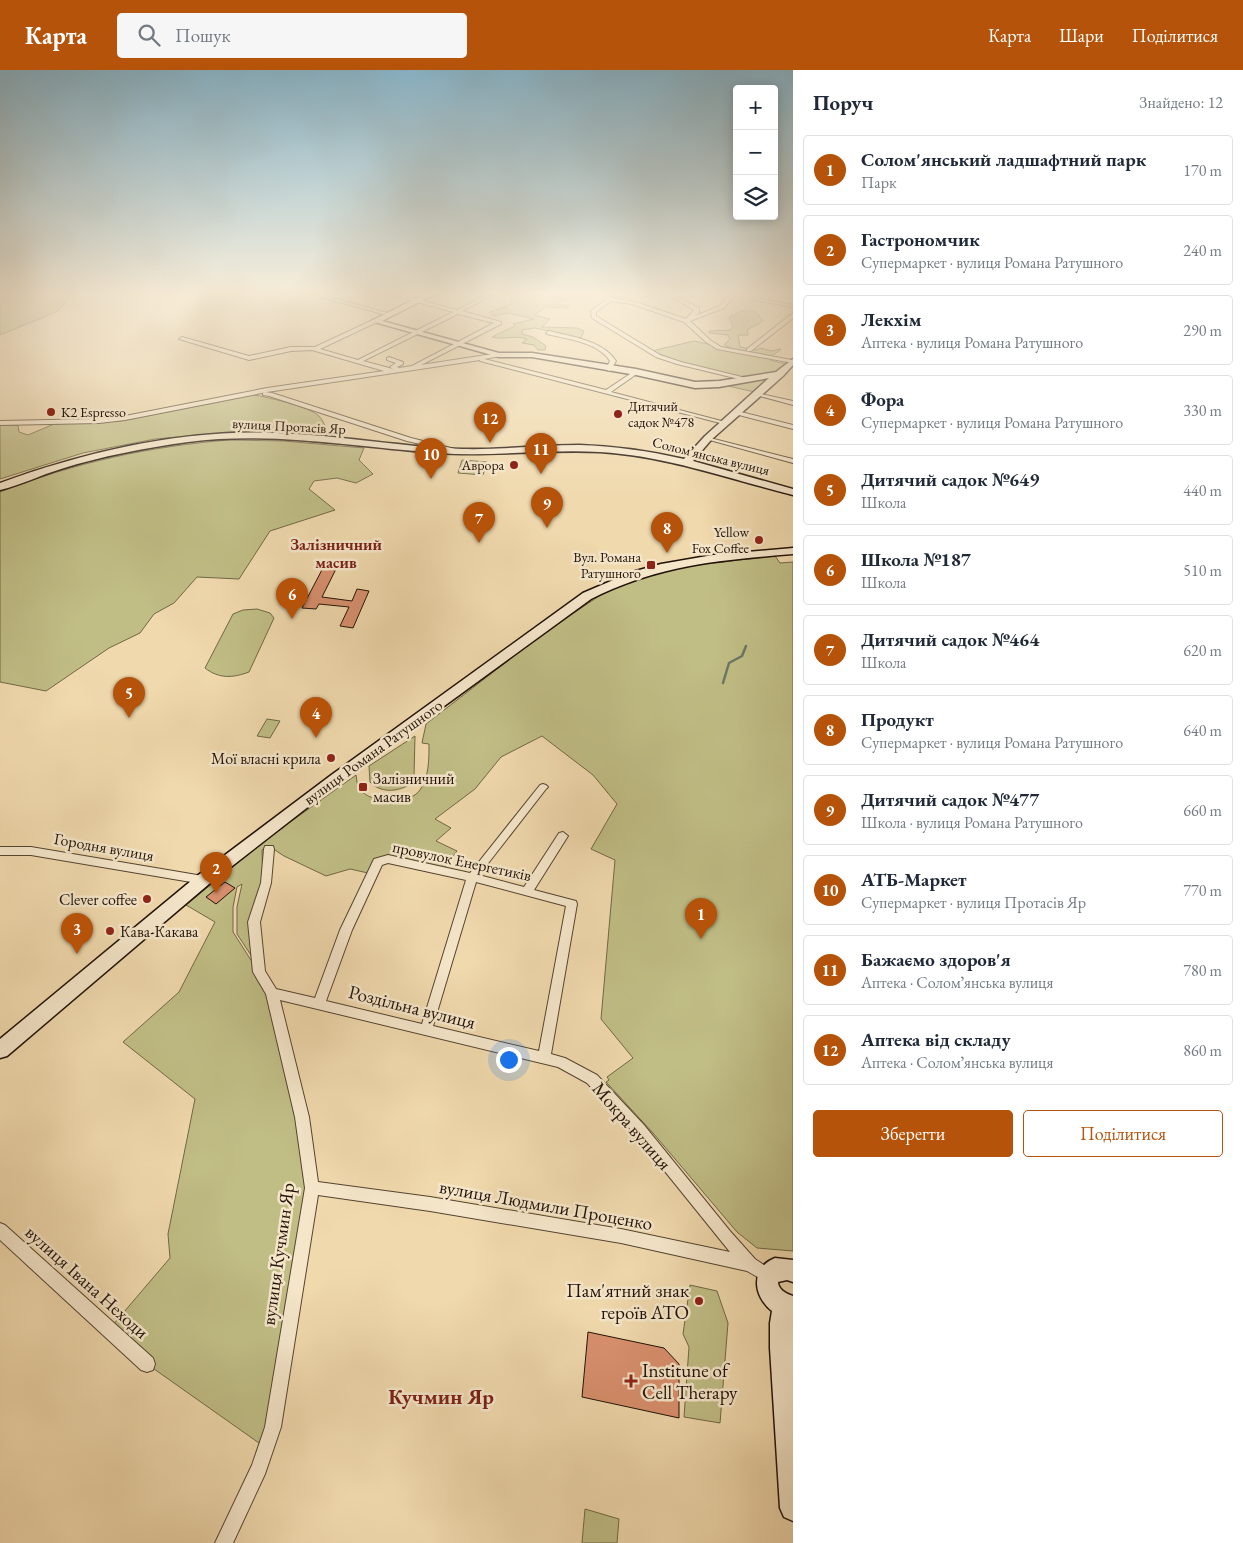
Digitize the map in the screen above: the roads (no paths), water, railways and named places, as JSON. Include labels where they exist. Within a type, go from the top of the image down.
[{"type":"street","points":[[360,363],[394,372]]},
{"type":"street","points":[[394,372],[397,368],[392,367],[401,363],[414,367]]},
{"type":"street","points":[[407,370],[422,363]]},
{"type":"street","points":[[0,424],[99,421],[125,418],[268,392],[460,363]]},
{"type":"street","points":[[491,363],[726,422]]},
{"type":"street","points":[[575,363],[636,372],[695,385],[719,384],[780,374]]},
{"type":"street","points":[[609,369],[612,363]]},
{"type":"street","points":[[678,363],[747,379]]},
{"type":"street","points":[[686,462],[708,438],[792,363]]},
{"type":"street","points":[[607,392],[636,372]]},
{"type":"street","points":[[268,392],[406,444]]},
{"type":"street","points":[[758,394],[793,403]]},
{"type":"street","points":[[737,413],[793,427]]},
{"type":"street","name":"вулиця Протасів Яр","points":[[0,487],[29,476],[82,461],[152,445],[197,438],[242,435],[279,436],[406,444],[462,452]]},
{"type":"street","points":[[708,438],[793,461]]},
{"type":"street","name":"Соломʼянська вулиця","points":[[462,452],[585,448],[629,452],[686,462],[793,492]]},
{"type":"street","name":"вулиця Романа Ратушного","points":[[0,1050],[203,880],[432,708],[587,596],[603,587],[639,573],[666,566],[704,560],[793,551]]},
{"type":"street","points":[[426,1030],[472,877],[543,787]]},
{"type":"street","points":[[527,892],[563,836]]},
{"type":"street","name":"вулиця Кучмин Яр","points":[[224,1543],[259,1468],[274,1427],[312,1188],[302,1117],[272,993],[259,972],[254,922],[266,883],[269,849]]},
{"type":"street","name":"Городня вулиця","points":[[0,851],[31,851],[203,880]]},
{"type":"street","name":"провулок Енергетиків","points":[[319,1004],[346,930],[378,862],[388,859],[472,877],[572,904],[544,1058]]},
{"type":"street","name":"Роздільна вулиця","points":[[272,993],[544,1058]]},
{"type":"street","name":"Мокра вулиця","points":[[544,1058],[561,1062],[592,1079],[639,1129],[724,1236],[750,1264]]},
{"type":"street","name":"вулиця Людмили Проценко","points":[[312,1188],[430,1204],[621,1236],[750,1264],[768,1276]]},
{"type":"street","name":"вулиця Івана Неходи","points":[[0,1230],[147,1364]]},
{"type":"street","points":[[793,1271],[775,1269],[768,1276],[767,1282],[770,1294],[775,1300],[789,1306],[782,1323],[782,1348],[793,1508]]},
{"type":"waterway","points":[[723,683],[729,663],[742,656],[746,646]]},
{"type":"place","name":"K2 Espresso","points":[[51,412]]},
{"type":"place","name":"Дитячий садок №478","points":[[618,414]]},
{"type":"place","name":"Аптека від складу","points":[[490,443]]},
{"type":"place","name":"Аврора","points":[[514,465]]},
{"type":"place","name":"Бажаємо здоров'я","points":[[541,474]]},
{"type":"place","name":"АТБ-Маркет","points":[[431,479]]},
{"type":"place","name":"Дитячий садок №477","points":[[547,528]]},
{"type":"place","name":"Yellow Fox Coffee","points":[[759,540]]},
{"type":"place","name":"Дитячий садок №464","points":[[479,543]]},
{"type":"place","name":"Продукт","points":[[667,553]]},
{"type":"place","name":"Вул. Романа Ратушного","points":[[651,565]]},
{"type":"place","name":"Школа №187","points":[[292,619]]},
{"type":"place","name":"Дитячий садок №649","points":[[129,718]]},
{"type":"place","name":"Фора","points":[[316,738]]},
{"type":"place","name":"Мої власні крила","points":[[331,758]]},
{"type":"place","name":"Залізничний масив","points":[[363,787]]},
{"type":"place","name":"Гастрономчик","points":[[216,893]]},
{"type":"place","name":"Clever coffee","points":[[147,899]]},
{"type":"place","name":"Кава-Какава","points":[[110,931]]},
{"type":"place","name":"Солом'янський ладшафтний парк","points":[[701,939]]},
{"type":"place","name":"Лекхім","points":[[77,954]]},
{"type":"place","name":"Пам'ятний знак героїв АТО","points":[[699,1301]]},
{"type":"place","name":"Institune of Cell Therapy","points":[[631,1381]]},
{"type":"district","name":"Залізничний масив","points":[[336,553]]},
{"type":"district","name":"Кучмин Яр","points":[[441,1396]]}]
